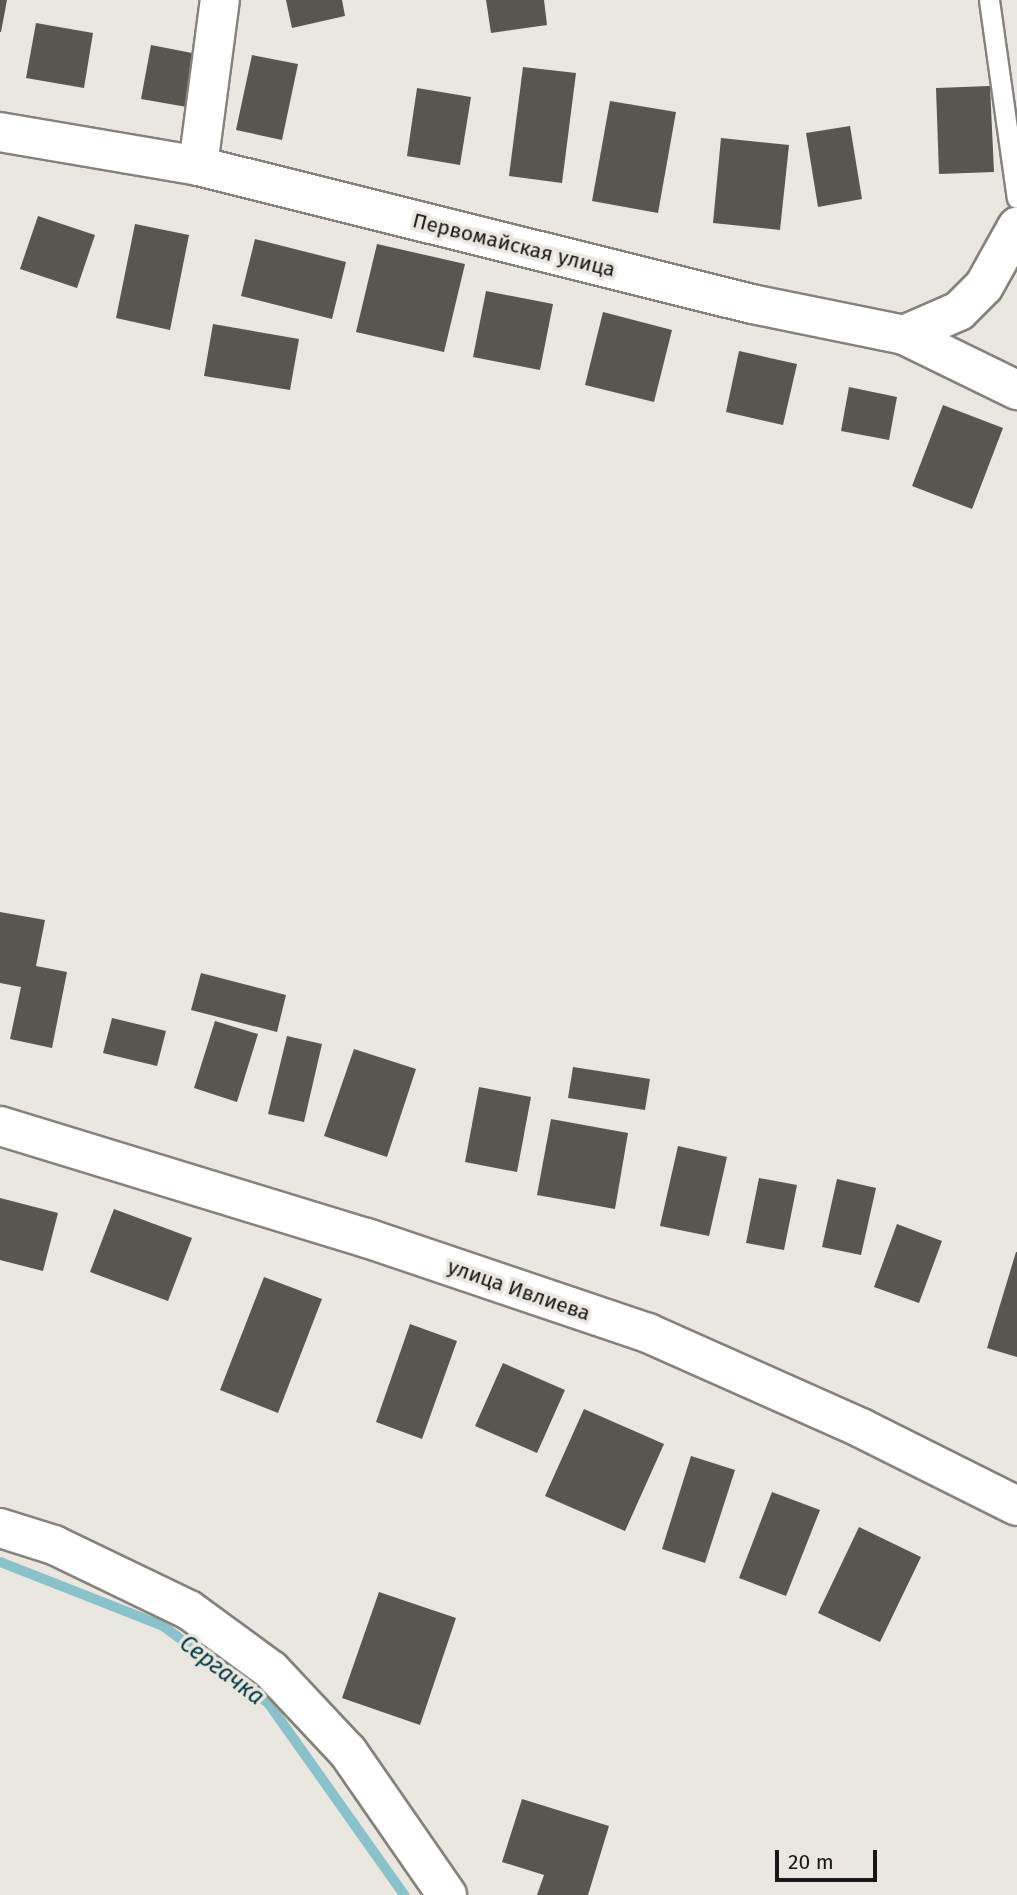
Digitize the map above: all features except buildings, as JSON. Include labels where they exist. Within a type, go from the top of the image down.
[{"type":"street","points":[[198,166],[220,0]]},
{"type":"street","name":"Первомайская улица","points":[[0,132],[198,166],[752,304],[904,335],[1017,390]]},
{"type":"street","points":[[904,335],[959,311],[984,286],[1017,227]]},
{"type":"street","name":"улица Ивлиева","points":[[0,1126],[367,1238],[648,1333],[861,1428],[1017,1506]]},
{"type":"street","points":[[0,1528],[54,1545],[189,1610],[271,1670],[348,1752],[447,1895]]},
{"type":"lane","points":[[989,0],[1017,198]]},
{"type":"waterway","name":"Сергачка","points":[[0,1562],[163,1626],[269,1704],[404,1895]]}]
